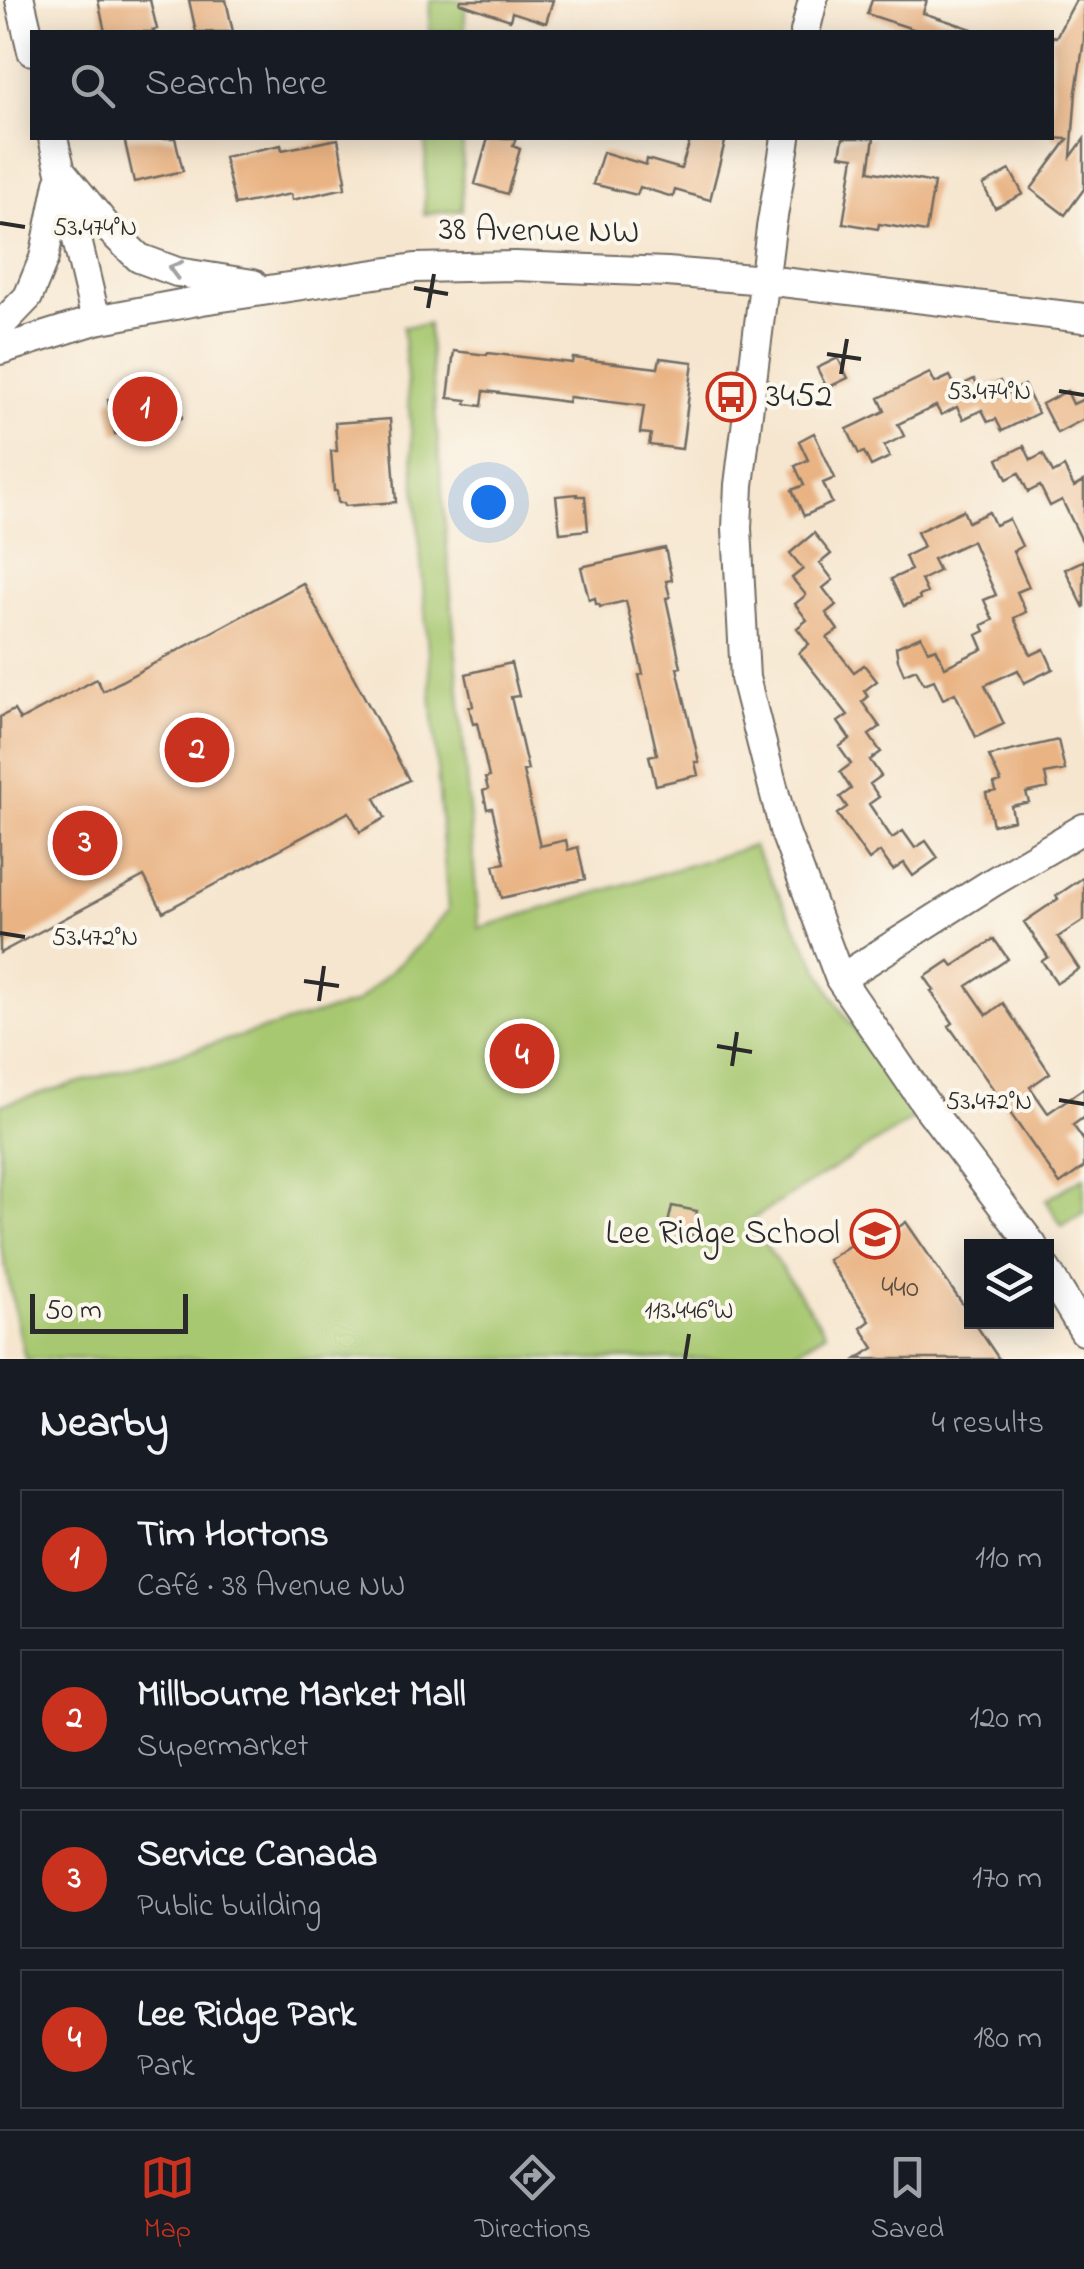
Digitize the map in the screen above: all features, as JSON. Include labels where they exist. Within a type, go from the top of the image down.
[{"type":"street","points":[[20,0],[30,42]]},
{"type":"street","points":[[806,30],[813,0]]},
{"type":"street","points":[[54,140],[96,320]]},
{"type":"street","points":[[786,140],[739,485],[737,528],[745,678],[784,830],[840,979],[927,1106],[1028,1239]]},
{"type":"street","points":[[62,172],[140,258],[176,272],[270,288]]},
{"type":"street","points":[[0,326],[28,297],[44,258],[62,172]]},
{"type":"street","name":"38 Avenue NW","points":[[0,350],[96,320],[270,288],[423,268],[515,266],[648,271],[765,280],[1084,318]]},
{"type":"street","points":[[840,979],[1084,828]]},
{"type":"street","points":[[1054,1282],[1084,1331]]},
{"type":"green space","points":[[430,0],[465,0],[465,30],[429,30]]},
{"type":"green space","points":[[426,140],[463,140],[462,210],[424,214]]},
{"type":"green space","points":[[428,324],[479,928],[753,846],[839,1007],[915,1118],[749,1221],[826,1333],[783,1359],[25,1359],[0,1241],[0,1105],[356,1003],[417,947],[448,910],[403,327]]},
{"type":"green space","points":[[1084,1177],[1084,1213],[1062,1226],[1046,1200]]},
{"type":"building","points":[[98,0],[150,0],[157,29],[105,30]]},
{"type":"building","points":[[189,0],[226,0],[233,30],[196,30]]},
{"type":"building","points":[[553,0],[546,23],[512,12],[510,20],[460,3]]},
{"type":"building","points":[[872,0],[927,0],[923,13],[972,30],[916,30],[867,14]]},
{"type":"building","points":[[1076,0],[1084,0],[1084,40],[1071,157],[1084,139],[1084,189],[1065,215],[1031,189],[1068,139],[1054,138],[1056,37]]},
{"type":"building","points":[[124,140],[175,140],[183,171],[134,182]]},
{"type":"building","points":[[338,140],[345,188],[292,200],[291,194],[235,205],[224,157],[281,145],[282,150]]},
{"type":"building","points":[[487,140],[515,140],[513,146],[520,149],[507,194],[475,184]]},
{"type":"building","points":[[690,140],[725,140],[710,200],[675,190],[673,197],[640,187],[637,195],[593,184],[603,152],[646,165],[647,159],[681,169]]},
{"type":"building","points":[[843,140],[874,140],[869,171],[934,183],[926,232],[843,223],[854,157],[840,155]]},
{"type":"building","points":[[1010,170],[1023,194],[995,208],[983,185]]},
{"type":"building","points":[[454,351],[658,368],[660,358],[693,362],[682,449],[649,445],[651,434],[640,433],[644,406],[569,397],[568,402],[484,391],[482,406],[448,398]]},
{"type":"building","points":[[838,358],[848,378],[827,388],[817,368]]},
{"type":"building","points":[[930,373],[935,383],[950,376],[956,388],[974,379],[980,391],[1000,381],[1006,394],[1024,385],[1038,413],[1002,431],[996,419],[988,422],[982,410],[963,419],[957,407],[941,415],[936,406],[898,424],[904,436],[884,446],[890,457],[871,466],[864,452],[859,454],[847,429],[885,411],[879,398]]},
{"type":"building","points":[[175,385],[182,418],[115,434],[108,400]]},
{"type":"building","points":[[1067,391],[1073,404],[1084,399],[1084,419],[1057,433],[1042,404]]},
{"type":"building","points":[[390,419],[396,502],[345,506],[338,503],[331,451],[337,451],[335,423]]},
{"type":"building","points":[[814,433],[835,478],[823,483],[832,503],[804,516],[792,490],[804,485],[795,466],[808,460],[799,441]]},
{"type":"building","points":[[1024,446],[1031,460],[1043,454],[1053,473],[1064,467],[1074,487],[1084,481],[1084,545],[1062,500],[1050,506],[1040,486],[1028,492],[1019,473],[1007,479],[998,459]]},
{"type":"building","points":[[556,496],[585,496],[588,530],[560,533]]},
{"type":"building","points":[[963,510],[968,522],[989,512],[995,525],[1009,519],[1022,546],[1013,551],[1029,587],[1017,592],[1026,612],[1014,618],[1031,655],[1044,649],[1053,669],[1024,683],[1018,670],[985,685],[1004,724],[976,737],[955,693],[943,699],[934,680],[924,684],[916,669],[904,674],[896,647],[921,636],[928,651],[936,648],[945,667],[983,649],[977,635],[985,631],[982,625],[993,620],[984,600],[996,595],[972,541],[933,559],[939,571],[921,580],[927,593],[920,599],[904,606],[891,579],[911,570],[905,556],[924,547],[917,532]]},
{"type":"building","points":[[814,533],[831,554],[820,563],[833,580],[823,588],[836,605],[826,613],[838,630],[827,638],[854,672],[864,665],[877,681],[864,691],[868,697],[862,702],[880,727],[869,735],[881,752],[870,760],[881,776],[870,784],[879,797],[869,804],[892,838],[903,831],[915,848],[926,841],[938,858],[913,876],[904,863],[893,870],[880,852],[869,860],[837,814],[847,807],[840,797],[851,789],[840,772],[851,764],[839,747],[850,739],[838,722],[848,715],[799,653],[809,644],[797,628],[807,620],[795,604],[806,595],[792,578],[803,569],[790,553]]},
{"type":"building","points":[[665,548],[672,580],[666,581],[670,597],[666,598],[681,667],[677,668],[699,762],[695,762],[698,775],[656,785],[649,756],[657,754],[626,601],[600,607],[595,598],[589,600],[581,567]]},
{"type":"building","points":[[1084,560],[1084,608],[1065,569]]},
{"type":"building","points":[[303,583],[409,780],[375,798],[385,818],[360,832],[349,812],[163,912],[144,876],[0,953],[0,717],[14,710],[20,720],[97,679],[103,691]]},
{"type":"building","points":[[511,663],[519,696],[511,697],[540,846],[566,840],[568,850],[578,847],[585,879],[502,898],[494,865],[505,863],[492,808],[487,809],[483,791],[488,789],[485,778],[489,777],[477,723],[473,724],[469,707],[473,706],[466,674]]},
{"type":"building","points":[[1058,740],[1065,770],[1045,774],[1048,788],[1026,793],[1029,802],[1011,806],[1014,820],[993,825],[986,793],[996,791],[994,784],[1001,782],[989,756]]},
{"type":"building","points":[[1084,877],[1084,920],[1058,937],[1079,969],[1057,983],[1042,961],[1048,957],[1024,922]]},
{"type":"building","points":[[994,939],[1008,959],[967,986],[987,1015],[1003,1003],[1050,1073],[1030,1087],[1048,1113],[1084,1088],[1084,1117],[1073,1125],[1084,1141],[1084,1167],[1060,1184],[949,1026],[953,1023],[925,977],[949,961],[953,966]]},
{"type":"building","points":[[672,1206],[697,1211],[692,1237],[666,1232]]},
{"type":"building","points":[[906,1222],[964,1306],[964,1329],[979,1329],[999,1359],[857,1359],[874,1348],[861,1328],[870,1321],[828,1260],[869,1232],[873,1238],[887,1229],[890,1233]]},
{"type":"place","name":"3452","points":[[731,397]]},
{"type":"place","name":"Tim Hortons","points":[[145,409]]},
{"type":"place","name":"Millbourne Market Mall","points":[[197,750]]},
{"type":"place","name":"Service Canada","points":[[85,843]]},
{"type":"place","name":"Lee Ridge Park","points":[[522,1056]]},
{"type":"place","name":"Lee Ridge School","points":[[875,1234]]}]
